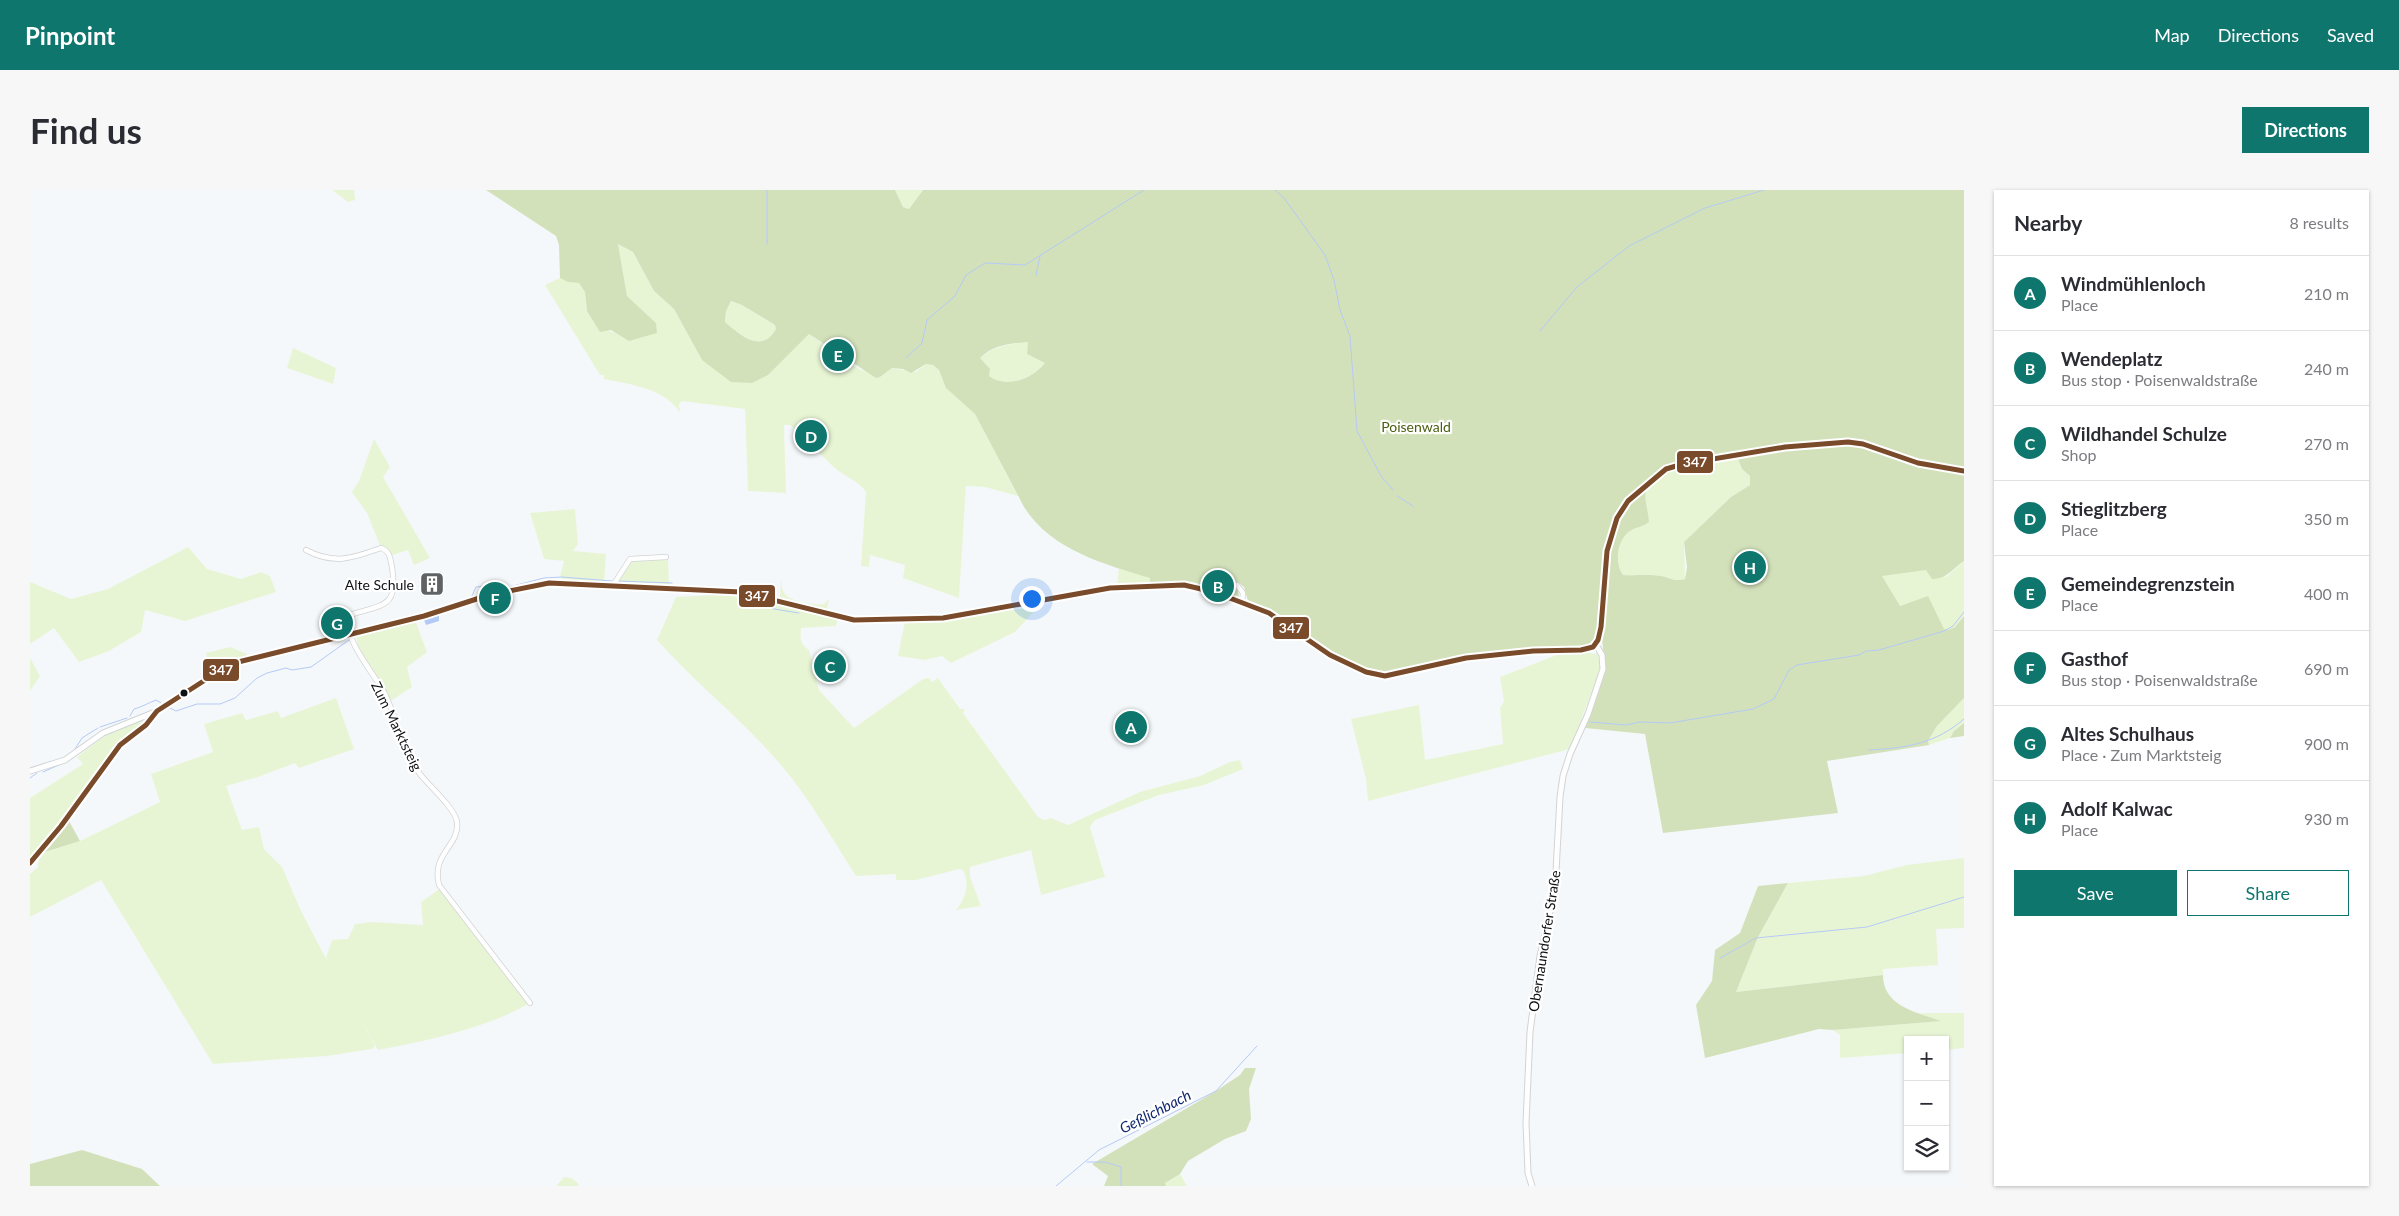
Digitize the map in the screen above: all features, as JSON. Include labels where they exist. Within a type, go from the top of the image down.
[{"type":"street","points":[[30,770],[65,760],[103,733],[157,711],[236,662],[352,638],[521,587],[549,583],[741,592],[854,620],[956,616],[1119,587],[1184,585],[1214,592],[1269,613],[1330,655],[1349,665],[1380,676],[1403,673],[1466,658],[1533,651],[1581,650],[1596,645],[1601,627],[1607,551],[1617,518],[1628,501],[1666,469],[1683,464],[1785,447],[1848,442],[1863,444],[1918,463],[1964,471]]},
{"type":"street","points":[[306,550],[323,558],[344,559],[382,548],[390,556],[395,586],[393,594],[388,602],[353,614],[349,618],[348,624],[352,638]]},
{"type":"street","points":[[612,587],[630,559],[666,557]]},
{"type":"street","points":[[1214,592],[1224,586],[1237,585],[1243,593],[1242,602]]},
{"type":"street","name":"Zum Marktsteig","points":[[352,638],[360,656],[380,684],[414,765],[456,816],[456,834],[437,866],[439,884],[530,1003]]},
{"type":"street","name":"Obernaundorfer Straße","points":[[1532,1186],[1528,1174],[1526,1077],[1534,993],[1555,890],[1560,797],[1564,776],[1603,670],[1602,655],[1596,645]]},
{"type":"street","points":[[30,862],[61,826],[114,753],[146,724],[157,711]]},
{"type":"green space","points":[[332,190],[354,190],[355,200],[348,202]]},
{"type":"green space","name":"Poisenwald","points":[[486,190],[895,190],[903,207],[909,209],[923,190],[1964,190],[1964,561],[1946,575],[1937,579],[1932,579],[1926,570],[1882,576],[1900,606],[1928,596],[1944,629],[1948,630],[1955,627],[1964,616],[1964,698],[1937,726],[1928,741],[1929,745],[1827,761],[1838,813],[1663,833],[1645,734],[1585,728],[1605,669],[1602,639],[1593,641],[1585,646],[1568,649],[1524,650],[1387,674],[1367,670],[1332,653],[1283,620],[1248,601],[1244,587],[1239,583],[1228,582],[1212,589],[1182,582],[1150,583],[1150,578],[1097,561],[1064,545],[1035,522],[1024,507],[975,414],[946,388],[939,370],[933,365],[926,364],[911,373],[903,369],[892,368],[876,378],[809,334],[768,375],[752,383],[731,382],[702,360],[674,309],[654,291],[633,252],[618,244],[627,296],[656,323],[657,333],[629,341],[611,330],[600,332],[587,311],[585,292],[579,283],[568,282],[560,278],[559,245],[556,236]],"holes":[[[731,301],[742,305],[775,325],[776,329],[764,340],[751,340],[744,337],[725,322],[726,311]],[[1028,342],[1027,354],[1045,363],[1040,369],[1026,378],[1011,382],[996,380],[989,376],[990,369],[980,358],[997,347]],[[1738,459],[1742,469],[1750,476],[1750,485],[1731,497],[1684,542],[1687,567],[1685,579],[1676,580],[1656,575],[1623,575],[1618,564],[1618,552],[1622,540],[1630,531],[1649,522],[1646,492],[1651,484],[1673,471],[1701,464]]]},
{"type":"green space","points":[[895,190],[923,190],[909,209],[903,207]]},
{"type":"green space","points":[[618,244],[633,252],[654,291],[674,309],[702,360],[809,334],[859,369],[880,377],[892,368],[916,372],[926,364],[933,365],[939,370],[947,388],[975,414],[1018,496],[985,487],[966,486],[959,598],[903,578],[905,565],[870,555],[869,567],[861,566],[866,492],[860,485],[835,468],[790,425],[784,425],[786,493],[748,491],[745,409],[682,401],[679,404],[680,413],[666,398],[657,393],[604,379],[604,375],[600,375],[545,285],[560,278],[568,282],[579,283],[585,292],[587,311],[606,330],[620,334],[656,323],[627,296]]},
{"type":"green space","points":[[731,301],[742,305],[775,325],[776,329],[764,340],[751,340],[744,337],[725,322],[726,311]]},
{"type":"green space","points":[[1029,342],[1027,354],[1046,363],[1040,369],[1027,378],[1011,382],[996,380],[989,376],[989,369],[980,358],[997,348]]},
{"type":"green space","points":[[293,348],[336,368],[333,384],[287,368]]},
{"type":"green space","points":[[374,439],[390,467],[383,477],[430,558],[414,565],[408,550],[390,556],[381,548],[367,513],[352,492],[359,481]]},
{"type":"green space","points":[[1738,459],[1742,469],[1750,476],[1750,485],[1731,497],[1684,542],[1685,579],[1676,580],[1656,575],[1623,575],[1618,564],[1618,552],[1622,540],[1630,531],[1649,522],[1646,492],[1651,484],[1673,471],[1701,464]]},
{"type":"green space","points":[[575,509],[578,544],[573,551],[606,554],[604,584],[563,581],[560,576],[564,561],[544,559],[530,513]]},
{"type":"green space","points":[[188,547],[207,569],[241,579],[261,572],[270,576],[276,592],[185,621],[145,610],[141,632],[109,651],[79,662],[54,628],[30,644],[30,582],[71,599],[108,589]]},
{"type":"green space","points":[[668,559],[669,584],[617,582],[633,560]]},
{"type":"green space","points":[[1964,561],[1964,616],[1955,627],[1948,630],[1943,629],[1928,597],[1899,606],[1881,575],[1926,570],[1946,577]]},
{"type":"green space","points":[[1119,568],[1150,578],[1150,583],[1117,585]]},
{"type":"green space","points":[[781,578],[783,590],[788,597],[797,601],[815,604],[824,604],[829,599],[827,610],[780,599]]},
{"type":"green space","points":[[1232,586],[1238,589],[1239,597],[1222,593],[1224,589]]},
{"type":"green space","points":[[715,595],[748,597],[838,618],[836,626],[801,628],[801,638],[804,646],[809,650],[819,690],[854,728],[923,679],[929,678],[932,682],[938,678],[960,709],[965,709],[963,713],[1038,817],[1044,820],[1051,818],[1068,825],[1140,792],[1200,776],[1230,762],[1240,760],[1243,769],[1204,785],[1159,795],[1095,820],[1090,827],[1105,877],[1041,895],[1031,850],[970,867],[970,877],[981,906],[956,910],[966,890],[963,870],[959,869],[916,880],[896,880],[896,874],[856,876],[792,778],[751,733],[687,672],[657,640],[676,597]]},
{"type":"green space","points":[[1046,603],[1039,606],[1015,632],[951,663],[942,656],[925,660],[898,656],[905,621],[954,619]]},
{"type":"green space","points":[[415,620],[427,652],[407,667],[412,687],[389,700],[381,681],[360,652],[356,637]]},
{"type":"green space","points":[[230,647],[247,654],[246,656],[229,661],[212,672],[206,653]]},
{"type":"green space","points":[[1575,651],[1598,654],[1602,665],[1570,749],[1368,801],[1366,779],[1351,719],[1419,705],[1425,760],[1503,744],[1500,708],[1504,701],[1500,677],[1554,656]]},
{"type":"green space","points":[[30,658],[40,676],[30,691]]},
{"type":"green space","points":[[336,698],[354,749],[299,768],[295,763],[258,777],[226,786],[242,830],[259,827],[264,849],[282,867],[300,909],[333,972],[326,958],[332,940],[348,939],[355,924],[372,922],[423,925],[421,902],[441,888],[530,1003],[476,1027],[437,1038],[378,1050],[363,1023],[375,1046],[372,1049],[327,1056],[213,1064],[101,880],[30,917],[30,874],[38,867],[39,858],[30,866],[30,798],[83,764],[77,757],[107,734],[142,720],[144,723],[113,749],[60,825],[63,827],[43,853],[80,841],[160,802],[151,774],[213,752],[204,724],[242,713],[246,720],[278,711],[281,718]]},
{"type":"green space","points":[[1964,698],[1964,723],[1954,731],[1950,738],[1929,745],[1928,741],[1937,726]]},
{"type":"green space","points":[[1964,723],[1964,736],[1950,738],[1954,731]]},
{"type":"green space","points":[[69,821],[80,841],[42,853]]},
{"type":"green space","points":[[1964,858],[1964,928],[1936,929],[1938,965],[1883,969],[1883,975],[1736,992],[1758,937],[1788,883],[1864,876],[1907,865]]},
{"type":"green space","points":[[1788,883],[1758,937],[1736,992],[1883,975],[1884,986],[1895,1001],[1912,1011],[1941,1021],[1833,1030],[1819,1029],[1705,1058],[1696,1005],[1712,981],[1715,950],[1740,933],[1758,886]]},
{"type":"green space","points":[[1919,1013],[1964,1013],[1964,1048],[1949,1050],[1949,1036],[1904,1036],[1904,1053],[1840,1058],[1840,1035],[1833,1030],[1939,1021]]},
{"type":"green space","points":[[1245,1068],[1256,1068],[1249,1089],[1251,1119],[1246,1131],[1225,1139],[1188,1161],[1180,1174],[1165,1183],[1166,1186],[1104,1186],[1108,1176],[1092,1164],[1216,1091],[1240,1075]]},
{"type":"green space","points":[[82,1150],[142,1169],[160,1186],[30,1186],[30,1164]]},
{"type":"green space","points":[[1180,1174],[1187,1186],[1166,1186],[1164,1184]]},
{"type":"green space","points":[[564,1177],[571,1178],[578,1183],[578,1186],[556,1186]]},
{"type":"water","points":[[439,614],[439,621],[426,625],[424,620]]},
{"type":"waterway","points":[[767,190],[767,244]]},
{"type":"waterway","points":[[906,358],[922,343],[927,320],[955,296],[966,275],[985,263],[1025,265],[1144,190]]},
{"type":"waterway","points":[[1275,190],[1284,198],[1325,255],[1334,280],[1340,310],[1350,336],[1357,431],[1381,476],[1393,490]]},
{"type":"waterway","points":[[1540,331],[1577,287],[1629,246],[1705,208],[1764,190]]},
{"type":"waterway","points":[[1036,275],[1040,256]]},
{"type":"waterway","points":[[1397,496],[1413,506]]},
{"type":"waterway","points":[[471,598],[476,587],[494,585],[509,587],[544,578],[562,577],[612,581]]},
{"type":"waterway","points":[[618,581],[672,583]]},
{"type":"waterway","points":[[693,592],[750,596],[762,607],[799,613]]},
{"type":"waterway","points":[[1590,722],[1626,725],[1640,722],[1670,723],[1753,709],[1774,699],[1789,670],[1797,665],[1859,655],[1866,651],[1879,650],[1944,631],[1953,626],[1964,612]]},
{"type":"waterway","points":[[168,707],[176,711],[197,704],[220,704],[235,698],[257,678],[267,673],[286,668],[292,670],[311,667],[349,640]]},
{"type":"waterway","points":[[130,716],[134,709],[156,700],[161,703]]},
{"type":"waterway","points":[[100,727],[127,718]]},
{"type":"waterway","points":[[1869,750],[1895,748],[1920,743],[1942,734],[1964,719]]},
{"type":"waterway","points":[[75,749],[82,738],[98,728]]},
{"type":"waterway","points":[[43,772],[68,761]]},
{"type":"waterway","points":[[30,778],[37,773]]},
{"type":"waterway","points":[[1720,958],[1756,938],[1867,927],[1964,897]]},
{"type":"waterway","name":"Geßlichbach","points":[[1056,1186],[1099,1150],[1216,1091],[1257,1046]]},
{"type":"waterway","points":[[1087,1162],[1105,1162],[1121,1167],[1121,1186]]},
{"type":"transit line","name":"347","points":[[30,863],[61,826],[120,745],[146,725],[157,711],[230,664],[424,616],[489,595],[549,583],[741,592],[854,620],[943,618],[1110,588],[1184,585],[1214,592],[1269,613],[1330,655],[1366,672],[1385,676],[1466,658],[1533,651],[1581,650],[1593,647],[1598,640],[1601,627],[1607,551],[1617,518],[1628,501],[1666,469],[1683,464],[1785,447],[1848,442],[1863,444],[1918,463],[1964,471]]},
{"type":"place","name":"Gemeindegrenzstein","points":[[838,355]]},
{"type":"place","name":"Stieglitzberg","points":[[811,436]]},
{"type":"place","name":"Adolf Kalwac","points":[[1750,567]]},
{"type":"place","name":"Alte Schule","points":[[432,584]]},
{"type":"place","name":"Wendeplatz","points":[[1218,586]]},
{"type":"place","name":"Gasthof","points":[[495,598]]},
{"type":"place","name":"Altes Schulhaus","points":[[337,623]]},
{"type":"place","name":"Wildhandel Schulze","points":[[830,666]]},
{"type":"place","name":"Windmühlenloch","points":[[1131,727]]}]
